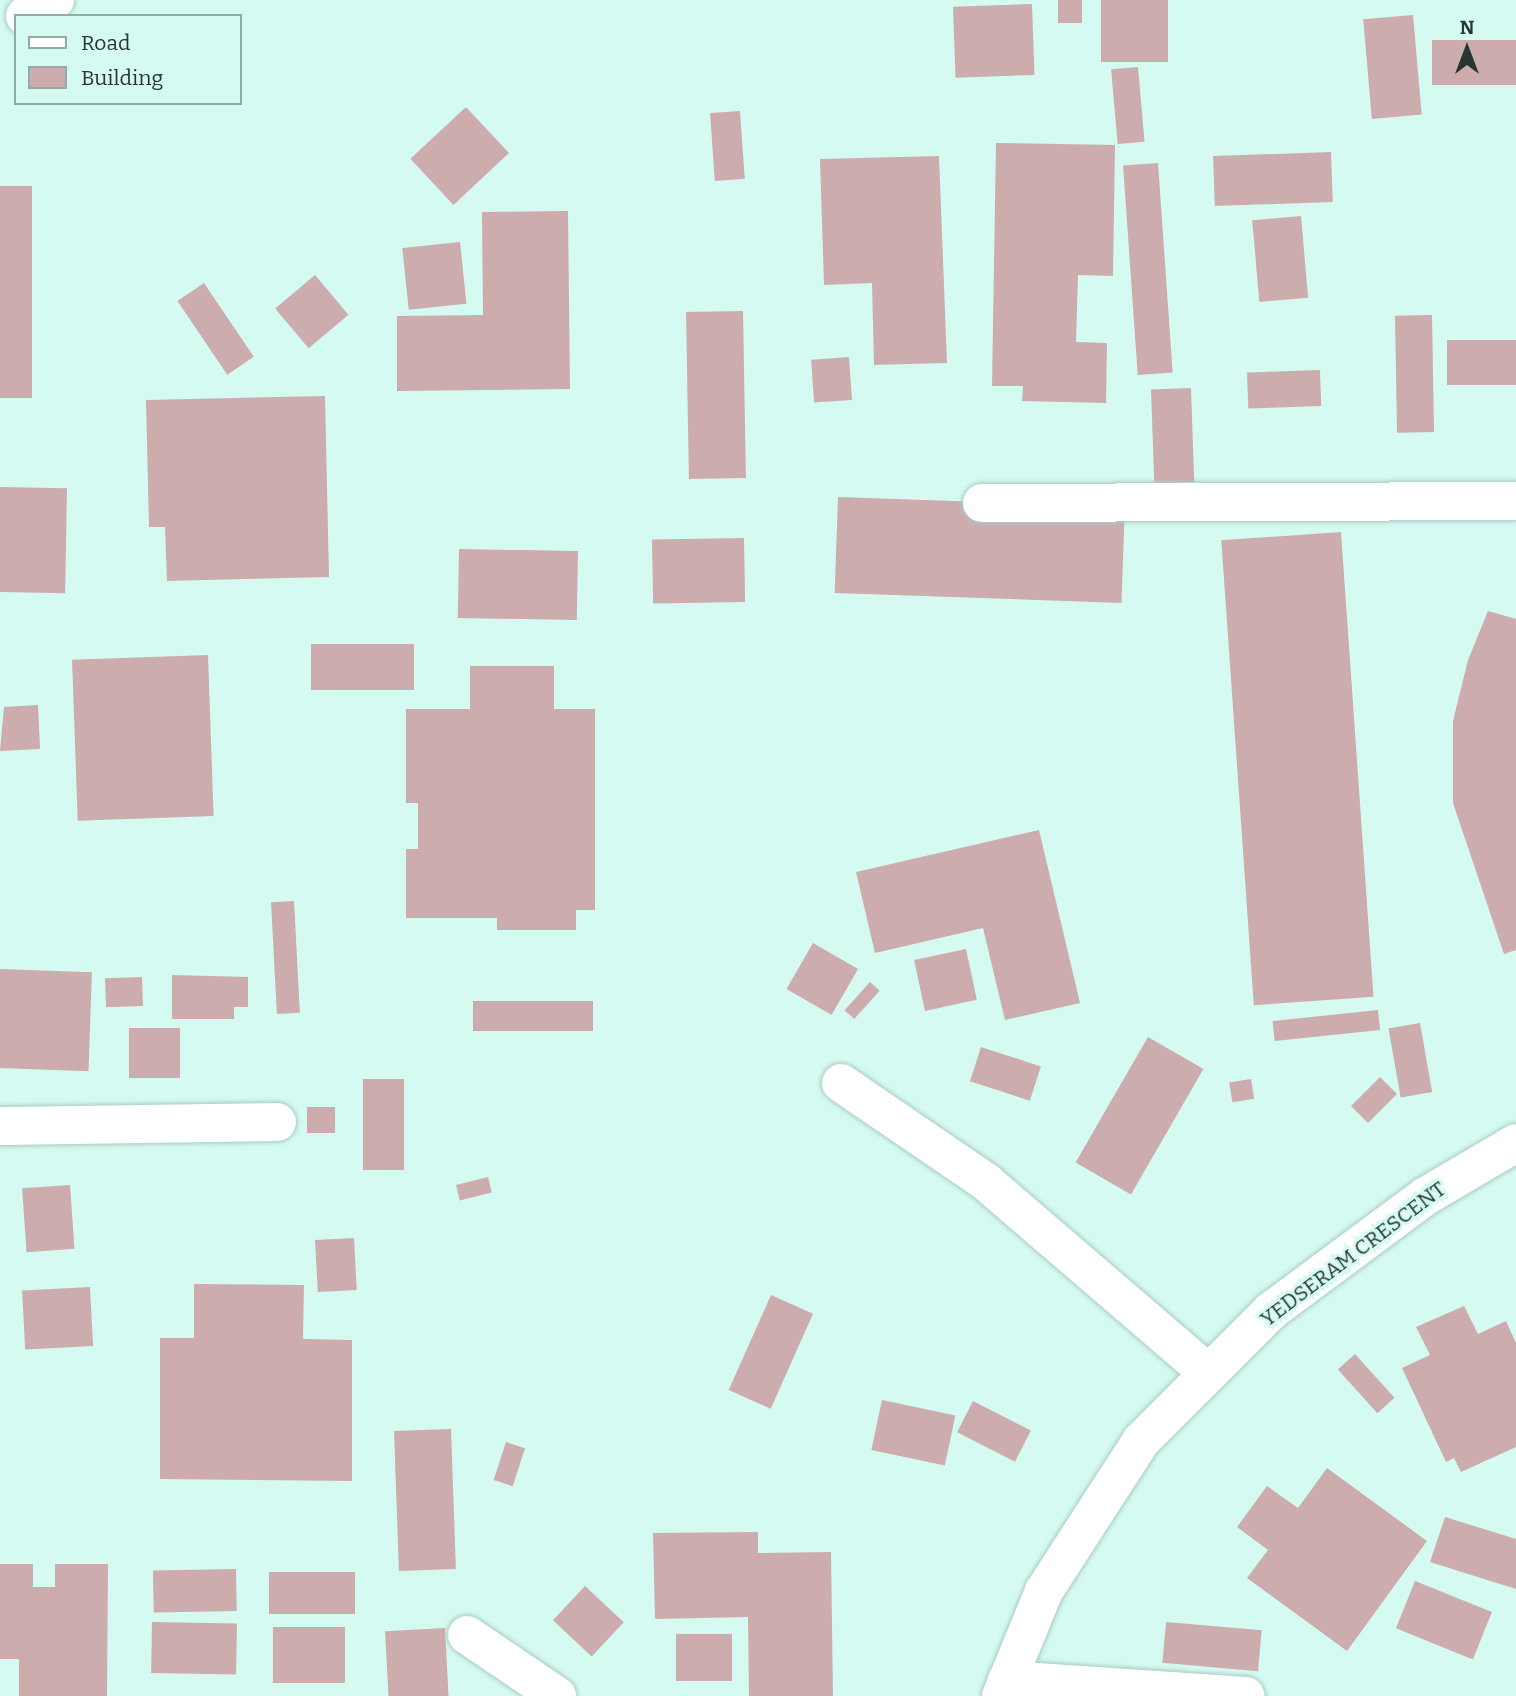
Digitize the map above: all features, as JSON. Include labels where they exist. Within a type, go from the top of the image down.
[{"type":"street","points":[[29,14],[55,0]]},
{"type":"street","points":[[982,502],[1516,501]]},
{"type":"street","points":[[841,1083],[986,1182],[1208,1373]]},
{"type":"street","points":[[0,1126],[276,1122]]},
{"type":"street","name":"YEDSERAM CRESCENT","points":[[1004,1688],[1044,1591],[1140,1441],[1271,1311],[1426,1196],[1516,1143]]},
{"type":"street","points":[[467,1635],[557,1696]]},
{"type":"street","points":[[1004,1688],[1245,1696]]},
{"type":"building","points":[[1058,0],[1082,0],[1082,23],[1058,23]]},
{"type":"building","points":[[1101,0],[1168,0],[1168,62],[1101,62]]},
{"type":"building","points":[[1032,4],[1034,75],[956,78],[953,7]]},
{"type":"building","points":[[1413,15],[1422,115],[1372,119],[1363,19]]},
{"type":"building","points":[[1432,40],[1516,40],[1516,85],[1432,85]]},
{"type":"building","points":[[1138,67],[1145,142],[1118,144],[1111,69]]},
{"type":"building","points":[[466,107],[509,153],[453,205],[410,159]]},
{"type":"building","points":[[740,111],[745,179],[715,181],[710,113]]},
{"type":"building","points":[[996,143],[1115,145],[1113,276],[1078,275],[1076,342],[1107,343],[1106,403],[1022,401],[1023,386],[992,386]]},
{"type":"building","points":[[1331,152],[1333,202],[1215,206],[1213,156]]},
{"type":"building","points":[[939,156],[947,363],[874,365],[872,283],[824,285],[820,159]]},
{"type":"building","points":[[1158,163],[1173,372],[1138,375],[1123,165]]},
{"type":"building","points":[[0,186],[32,186],[32,398],[0,398]]},
{"type":"building","points":[[568,211],[570,389],[397,391],[397,316],[483,315],[482,212]]},
{"type":"building","points":[[1301,216],[1308,298],[1259,302],[1252,220]]},
{"type":"building","points":[[460,242],[466,304],[409,310],[402,248]]},
{"type":"building","points":[[315,275],[348,315],[309,348],[275,308]]},
{"type":"building","points":[[204,283],[254,357],[227,375],[177,301]]},
{"type":"building","points":[[743,311],[746,478],[689,479],[686,312]]},
{"type":"building","points":[[1432,315],[1434,432],[1397,433],[1395,316]]},
{"type":"building","points":[[1447,340],[1516,340],[1516,385],[1447,385]]},
{"type":"building","points":[[849,357],[852,400],[814,403],[811,360]]},
{"type":"building","points":[[1320,370],[1321,406],[1248,409],[1247,373]]},
{"type":"building","points":[[1191,388],[1194,482],[1154,483],[1151,389]]},
{"type":"building","points":[[325,396],[329,577],[167,581],[165,527],[149,527],[146,400]]},
{"type":"building","points":[[0,487],[67,488],[65,593],[0,592]]},
{"type":"building","points":[[838,497],[1125,507],[1121,603],[835,593]]},
{"type":"building","points":[[1341,532],[1374,997],[1254,1005],[1221,540]]},
{"type":"building","points":[[744,538],[745,602],[653,604],[652,540]]},
{"type":"building","points":[[459,549],[578,551],[577,620],[458,618]]},
{"type":"building","points":[[1488,611],[1516,619],[1516,950],[1504,954],[1453,803],[1453,721],[1468,660]]},
{"type":"building","points":[[311,644],[414,644],[414,690],[311,690]]},
{"type":"building","points":[[208,655],[214,816],[78,821],[72,660]]},
{"type":"building","points":[[470,666],[554,666],[554,709],[595,709],[595,910],[576,910],[576,930],[497,930],[497,918],[406,918],[406,849],[418,849],[418,803],[406,803],[406,709],[470,709]]},
{"type":"building","points":[[38,705],[40,749],[0,751],[4,707]]},
{"type":"building","points":[[1039,830],[1080,1003],[1005,1020],[983,928],[875,953],[856,872]]},
{"type":"building","points":[[294,901],[300,1013],[277,1014],[271,902]]},
{"type":"building","points":[[813,943],[858,969],[832,1015],[786,989]]},
{"type":"building","points":[[966,949],[977,1000],[925,1011],[914,960]]},
{"type":"building","points":[[0,969],[92,972],[88,1071],[0,1068]]},
{"type":"building","points":[[172,975],[248,977],[248,1007],[234,1007],[234,1019],[172,1019]]},
{"type":"building","points":[[142,977],[143,1006],[106,1007],[105,978]]},
{"type":"building","points":[[870,982],[880,991],[854,1019],[845,1010]]},
{"type":"building","points":[[473,1001],[593,1001],[593,1031],[473,1031]]},
{"type":"building","points":[[1378,1010],[1380,1030],[1275,1041],[1273,1021]]},
{"type":"building","points":[[1420,1023],[1432,1092],[1401,1097],[1388,1029]]},
{"type":"building","points":[[129,1028],[180,1028],[180,1078],[129,1078]]},
{"type":"building","points":[[1148,1037],[1203,1069],[1131,1195],[1076,1163]]},
{"type":"building","points":[[981,1047],[1041,1066],[1030,1101],[970,1081]]},
{"type":"building","points":[[1380,1077],[1397,1094],[1368,1123],[1351,1106]]},
{"type":"building","points":[[363,1079],[404,1079],[404,1170],[363,1170]]},
{"type":"building","points":[[1251,1079],[1254,1099],[1232,1102],[1229,1082]]},
{"type":"building","points":[[307,1107],[335,1107],[335,1133],[307,1133]]},
{"type":"building","points":[[488,1177],[492,1193],[460,1201],[456,1185]]},
{"type":"building","points":[[70,1185],[74,1249],[27,1252],[22,1188]]},
{"type":"building","points":[[354,1238],[357,1290],[318,1292],[315,1240]]},
{"type":"building","points":[[194,1284],[304,1285],[303,1339],[352,1340],[352,1481],[160,1479],[160,1338],[194,1338]]},
{"type":"building","points":[[90,1287],[93,1346],[25,1349],[22,1291]]},
{"type":"building","points":[[771,1295],[813,1314],[771,1409],[729,1390]]},
{"type":"building","points":[[1464,1306],[1478,1334],[1506,1321],[1516,1343],[1516,1447],[1461,1472],[1454,1458],[1446,1462],[1402,1368],[1430,1355],[1416,1327]]},
{"type":"building","points":[[1355,1354],[1394,1398],[1377,1413],[1338,1369]]},
{"type":"building","points":[[882,1400],[955,1416],[945,1465],[871,1450]]},
{"type":"building","points":[[973,1401],[1031,1431],[1015,1462],[957,1432]]},
{"type":"building","points":[[451,1429],[456,1569],[399,1571],[394,1431]]},
{"type":"building","points":[[506,1442],[525,1448],[513,1486],[494,1480]]},
{"type":"building","points":[[1327,1468],[1427,1541],[1347,1651],[1247,1578],[1268,1550],[1237,1527],[1267,1486],[1298,1508]]},
{"type":"building","points":[[1445,1517],[1516,1539],[1516,1589],[1430,1562]]},
{"type":"building","points":[[758,1532],[758,1553],[831,1552],[833,1696],[749,1696],[748,1617],[655,1619],[653,1533]]},
{"type":"building","points":[[0,1564],[33,1564],[33,1587],[55,1587],[55,1564],[108,1564],[107,1696],[19,1696],[19,1659],[0,1659]]},
{"type":"building","points":[[236,1569],[237,1611],[154,1612],[153,1570]]},
{"type":"building","points":[[269,1572],[355,1572],[355,1614],[269,1614]]},
{"type":"building","points":[[1415,1581],[1492,1612],[1473,1659],[1396,1628]]},
{"type":"building","points":[[585,1586],[624,1622],[592,1657],[553,1620]]},
{"type":"building","points":[[152,1622],[237,1623],[236,1674],[151,1673]]},
{"type":"building","points":[[1166,1622],[1262,1630],[1258,1671],[1162,1663]]},
{"type":"building","points":[[273,1627],[345,1627],[345,1683],[273,1683]]},
{"type":"building","points":[[445,1628],[449,1696],[388,1696],[385,1631]]},
{"type":"building","points":[[676,1634],[732,1634],[732,1681],[676,1681]]}]
